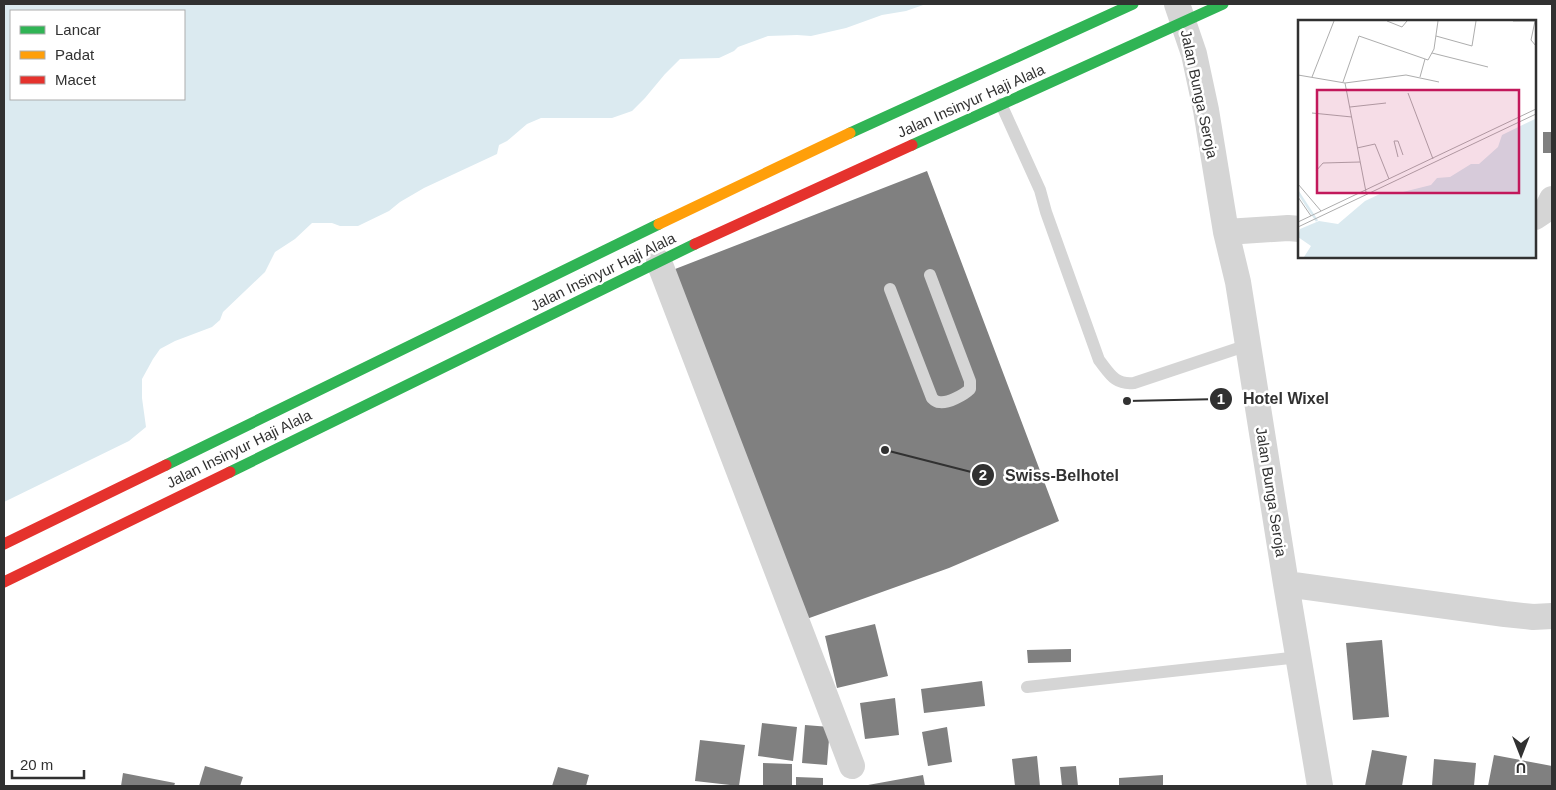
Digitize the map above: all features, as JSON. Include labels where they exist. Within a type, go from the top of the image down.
[{"type":"main road","name":"Jalan Insinyur Haji Alala","points":[[4,544],[687,211],[865,126],[1133,4]]},
{"type":"main road","name":"Jalan Insinyur Haji Alala","points":[[4,582],[707,238],[1002,104],[1180,13],[1223,4]]},
{"type":"street","name":"Jalan Bunga Seroja","points":[[1180,13],[1194,54],[1206,110],[1226,232],[1238,282],[1320,786]]},
{"type":"street","points":[[1536,216],[1547,209],[1552,198]]},
{"type":"street","points":[[1226,232],[1298,229]]},
{"type":"street","points":[[659,262],[852,766]]},
{"type":"street","points":[[1286,584],[1505,614],[1533,617],[1552,616]]},
{"type":"lane","points":[[1002,104],[1040,190],[1046,212],[1099,360],[1111,375],[1121,383],[1134,383],[1248,345]]},
{"type":"lane","points":[[890,289],[932,398],[941,403],[964,395],[970,389],[970,381],[930,275]]},
{"type":"lane","points":[[1027,687],[1298,657]]},
{"type":"shaded area","points":[[4,4],[926,4],[906,11],[882,15],[846,28],[811,36],[768,36],[738,47],[719,58],[680,59],[632,111],[612,118],[541,118],[527,124],[507,141],[499,145],[497,154],[424,188],[389,211],[358,226],[312,223],[295,239],[275,252],[265,272],[223,312],[220,320],[212,327],[175,341],[160,349],[142,379],[142,398],[146,427],[129,441],[4,502]]},
{"type":"building","points":[[1543,132],[1552,132],[1552,153],[1543,153]]},
{"type":"building","points":[[927,171],[1059,521],[949,568],[801,621],[670,271]]},
{"type":"building","points":[[875,624],[888,676],[837,688],[825,636]]},
{"type":"building","points":[[1382,640],[1389,717],[1353,720],[1346,643]]},
{"type":"building","points":[[1071,649],[1071,662],[1028,663],[1027,650]]},
{"type":"building","points":[[982,681],[985,706],[924,713],[921,689]]},
{"type":"building","points":[[895,698],[899,735],[865,739],[860,703]]},
{"type":"building","points":[[762,723],[797,727],[793,761],[758,756]]},
{"type":"building","points":[[805,725],[830,727],[827,765],[802,763]]},
{"type":"building","points":[[947,727],[952,762],[928,766],[922,732]]},
{"type":"building","points":[[700,740],[745,745],[739,786],[695,781]]},
{"type":"building","points":[[1372,750],[1407,756],[1402,786],[1365,786]]},
{"type":"building","points":[[1494,755],[1552,766],[1552,786],[1488,786]]},
{"type":"building","points":[[1037,756],[1040,786],[1015,786],[1012,759]]},
{"type":"building","points":[[1434,759],[1476,763],[1474,786],[1432,786]]},
{"type":"building","points":[[763,763],[792,764],[792,786],[763,786]]},
{"type":"building","points":[[205,766],[243,777],[240,786],[199,786]]},
{"type":"building","points":[[1076,766],[1078,786],[1062,786],[1060,767]]},
{"type":"building","points":[[558,767],[589,775],[586,786],[552,786]]},
{"type":"building","points":[[123,773],[175,783],[174,786],[121,786]]},
{"type":"building","points":[[923,775],[925,786],[868,786],[868,785]]},
{"type":"building","points":[[1163,775],[1163,786],[1119,786],[1119,778]]},
{"type":"building","points":[[796,777],[823,778],[823,786],[796,786]]},
{"type":"traffic: fast","points":[[850,133],[1133,4]]},
{"type":"traffic: fast","points":[[912,145],[1223,4]]},
{"type":"traffic: fast","points":[[166,465],[659,224]]},
{"type":"traffic: fast","points":[[230,472],[695,244]]},
{"type":"traffic: slow","points":[[659,224],[850,133]]},
{"type":"traffic: jam","points":[[695,244],[912,145]]},
{"type":"traffic: jam","points":[[4,544],[166,465]]},
{"type":"traffic: jam","points":[[4,582],[230,472]]},
{"type":"place","name":"Hotel Wixel","points":[[1127,401]]},
{"type":"place","name":"Swiss-Belhotel","points":[[885,450]]}]
